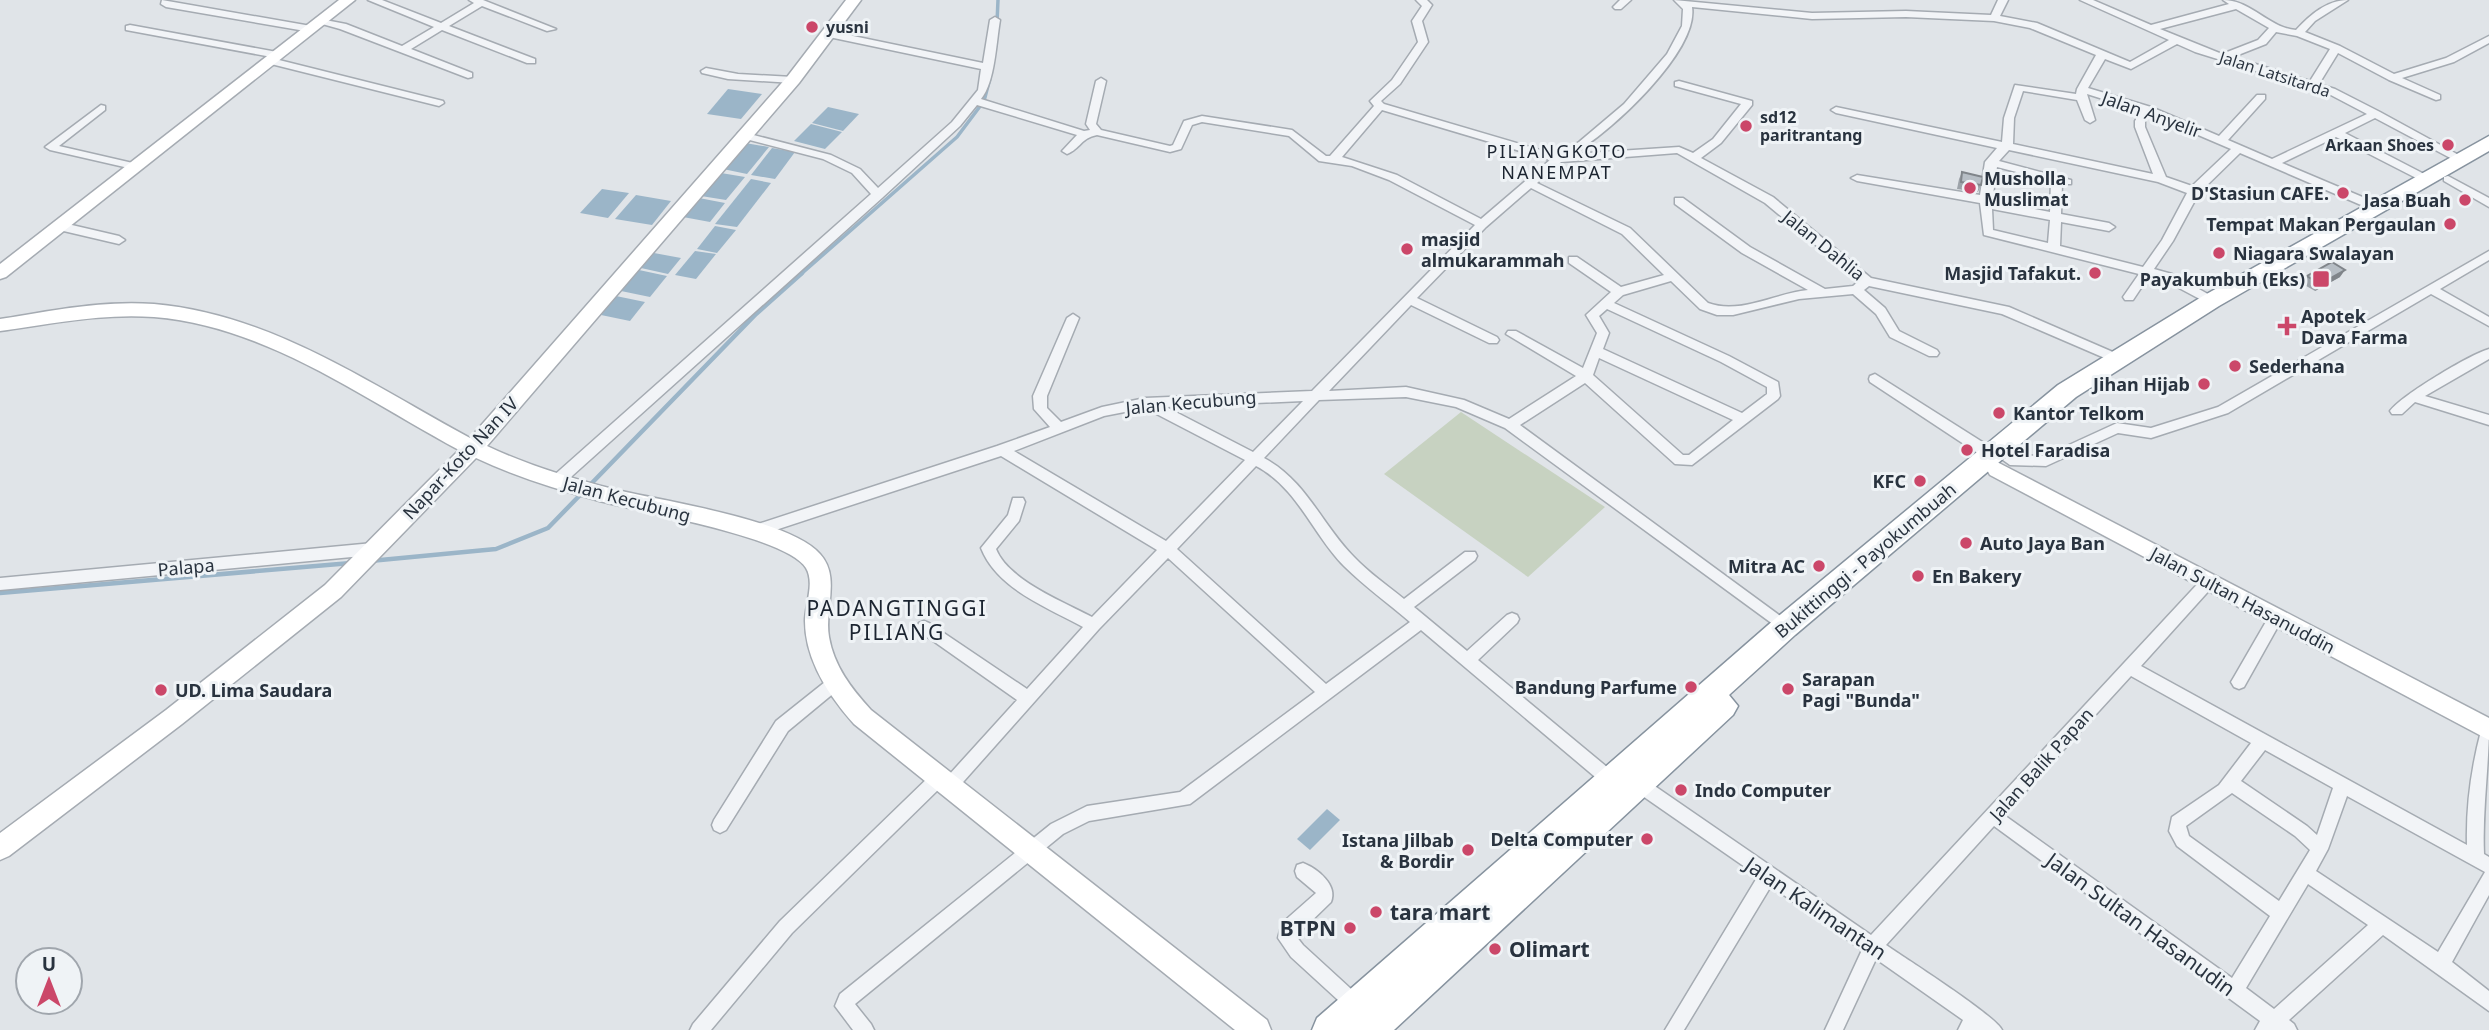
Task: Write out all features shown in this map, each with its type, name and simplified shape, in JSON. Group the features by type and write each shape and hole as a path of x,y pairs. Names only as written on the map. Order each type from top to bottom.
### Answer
{"highway":[{"name":"Bukittinggi - Payokumbuah","path":"1369,1030 1721,695 1785,627 2080,399 2489,142"},
{"name":"Bukittinggi - Payokumbuah","path":"2444,172 2489,156"},
{"name":"Bukittinggi - Payokumbuah","path":"1721,695 1999,461 2067,391 2211,301 2364,219"},
{"name":"Bukittinggi - Payokumbuah","path":"1329,1030 1627,784"}],"street":[{"path":"167,0 166,4 197,9 315,25 342,26 468,75"},
{"path":"197,9 210,0"},
{"path":"0,273 132,166 348,0"},
{"path":"373,0 531,61"},
{"name":"Napar-Koto Nan IV","path":"0,848 185,709 333,591 473,448 742,135 793,80 854,0"},
{"path":"1421,0 1427,5 1417,21 1423,42 1396,82 1375,101 1380,106 1558,159"},
{"path":"1669,0 1812,16 1906,14 1994,18 2038,27 2133,66 2175,41"},
{"path":"1994,18 2003,0"},
{"name":"Jalan Latsitarda","path":"2085,0 2175,41 2314,84 2376,114 2444,172"},
{"path":"2299,33 2312,19 2343,0"},
{"path":"402,50 477,2 551,29"},
{"path":"699,1030 786,927 945,781 1321,393 1360,347 1482,224 1558,159 1607,125 1657,73 1687,26 1689,12 1682,2"},
{"path":"2149,30 2231,3 2275,27 2299,33 2336,48 2436,97"},
{"path":"574,487 878,195 981,102 995,20"},
{"path":"2224,57 2262,42 2275,27"},
{"path":"130,28 274,58 439,103"},
{"path":"829,34 987,67"},
{"path":"2393,78 2450,60 2489,39"},
{"path":"2314,84 2336,48"},
{"path":"2090,120 2082,93 2101,55"},
{"path":"706,71 732,79 766,76 793,80"},
{"path":"1097,132 1091,124 1101,81"},
{"path":"1679,84 1748,103 1717,141 1695,157"},
{"name":"Jalan Anyelir","path":"2007,146 2009,118 2020,87 2082,93 2147,108 2274,162 2364,219"},
{"path":"2221,141 2261,97"},
{"path":"981,102 1084,134 1097,132 1170,149 1177,147 1188,123 1202,119 1287,131 1297,135 1323,159 1363,164 1398,179 1482,224"},
{"path":"1337,159 1380,106"},
{"path":"102,107 50,147 132,166"},
{"path":"2147,108 2140,127 2161,179"},
{"path":"1836,110 2161,179 2194,191"},
{"path":"2274,162 2376,114"},
{"path":"2337,133 2444,172 2489,203"},
{"path":"1068,151 1084,134"},
{"path":"742,135 827,157 856,171 878,195"},
{"path":"2007,146 1999,150 1991,162 1986,202 1987,229 1992,235 2168,277 2211,301"},
{"path":"2129,297 2167,241 2194,191 2239,148"},
{"name":"Jalan Dahlia","path":"1558,159 1679,150 1791,216 1867,281 2005,310 2118,359"},
{"path":"1991,162 2062,181 2055,217 2054,250"},
{"path":"1857,178 2109,228"},
{"path":"1529,183 1626,231 1704,306 1717,311 1732,311 1821,292 1856,290 1867,281"},
{"path":"1679,201 1746,250 1821,292"},
{"path":"59,226 119,240"},
{"path":"1875,379 1999,461 2046,461 2117,428 2151,433 2223,410 2489,255"},
{"path":"1573,260 1619,292"},
{"path":"1510,425 1586,376 1603,333 1592,315 1619,292 1673,276"},
{"path":"2431,289 2489,323"},
{"path":"1856,290 1881,311 1894,334 1933,353"},
{"path":"1408,299 1493,340"},
{"path":"1512,334 1586,376 1680,460 1692,460 1773,396 1773,385 1725,359 1606,304"},
{"name":"Jalan Kecubung","path":"0,325 118,310 172,312 205,318 265,335 299,351 473,448 574,487 754,531 1002,450 1102,412 1146,402 1321,393 1422,394 1459,403 1510,425 1785,627"},
{"path":"1059,428 1041,409 1040,396 1073,318"},
{"path":"1595,351 1744,420"},
{"path":"2397,411 2413,397 2489,353"},
{"path":"2413,397 2489,420"},
{"name":"Jalan Kalimantan","path":"1146,402 1270,467 1298,493 1348,561 1627,784 1873,946 1971,1023 1993,1030"},
{"path":"1002,450 1169,550 1326,693"},
{"name":"Jalan Sultan Hasanuddin","path":"1999,461 2208,582 2489,731"},
{"path":"1018,502 1014,517 988,548 989,555 1015,581 1094,625"},
{"path":"754,531 803,552 820,568 822,582 816,623 835,683 848,704 873,727 1032,849 1257,1030"},
{"name":"Palapa","path":"0,584 366,556"},
{"path":"1404,607 1470,556"},
{"name":"Jalan Balik Papan","path":"1834,1030 1873,946 2208,582"},
{"path":"2239,682 2276,617"},
{"path":"1469,659 1513,619"},
{"path":"864,1030 844,1006 846,1000 1057,829 1087,814 1184,799 1422,621"},
{"path":"924,626 1027,698"},
{"path":"2129,667 2483,863"},
{"path":"720,825 782,726 835,683"},
{"path":"2483,863 2473,812 2475,785 2489,731"},
{"path":"2263,740 2225,790 2178,822 2177,831 2183,841 2282,914"},
{"path":"2231,783 2301,831 2320,849"},
{"path":"2234,991 2307,874 2320,849 2342,786"},
{"name":"Jalan Sultan Hasanudin","path":"1994,817 2234,991 2275,1027"},
{"path":"1303,871 1325,890 1325,896 1288,929 1287,938 1297,951 1356,1005"},
{"path":"2307,874 2383,923 2489,1002"},
{"path":"1674,1030 1768,875"},
{"path":"2441,964 2489,879"},
{"path":"2275,1027 2383,923"}],"green space":[{"path":"1461,412 1605,507 1528,577 1384,474"}],"water":[{"path":"728,89 762,94 741,119 707,114"},
{"path":"828,107 859,114 843,131 812,123"},
{"path":"811,124 842,132 825,149 794,141"},
{"path":"745,143 769,147 747,174 723,169"},
{"path":"772,148 795,152 775,179 751,175"},
{"path":"721,173 745,177 726,200 701,196"},
{"path":"751,179 771,183 737,227 715,224"},
{"path":"602,189 629,193 608,218 580,213"},
{"path":"636,195 671,201 652,225 615,219"},
{"path":"699,198 725,203 710,222 683,217"},
{"path":"715,226 736,230 717,253 697,249"},
{"path":"695,251 716,254 696,279 675,275"},
{"path":"654,253 681,258 668,274 641,268"},
{"path":"639,270 667,276 650,297 621,291"},
{"path":"616,296 645,302 630,321 601,315"},
{"path":"1327,809 1340,820 1310,850 1297,839"}],"building":[{"path":"1962,172 1983,177 1981,185 1961,182"},
{"path":"2332,262 2345,270 2320,284 2307,276"}],"waterway":[{"path":"996,46 998,0"},
{"path":"800,275 957,137 984,101 990,78"},
{"path":"589,486 756,314 802,273"},
{"path":"370,561 496,549 548,528 583,492"},
{"path":"0,593 351,563"}],"place":[{"name":"yusni","path":"812,27"},
{"name":"sd12 paritrantang","path":"1746,126"},
{"name":"Arkaan Shoes","path":"2448,145"},
{"name":"Musholla Muslimat","path":"1970,188"},
{"name":"D'Stasiun CAFE.","path":"2343,193"},
{"name":"Jasa Buah","path":"2465,200"},
{"name":"Tempat Makan Pergaulan","path":"2450,224"},
{"name":"masjid almukarammah","path":"1407,249"},
{"name":"Niagara Swalayan","path":"2219,253"},
{"name":"Masjid Tafakut.","path":"2095,273"},
{"name":"Payakumbuh (Eks)","path":"2321,279"},
{"name":"Apotek Dava Farma","path":"2287,326"},
{"name":"Sederhana","path":"2235,366"},
{"name":"Jihan Hijab","path":"2204,384"},
{"name":"Kantor Telkom","path":"1999,413"},
{"name":"Hotel Faradisa","path":"1967,450"},
{"name":"KFC","path":"1920,481"},
{"name":"Auto Jaya Ban","path":"1966,543"},
{"name":"Mitra AC","path":"1819,566"},
{"name":"En Bakery","path":"1918,576"},
{"name":"Bandung Parfume","path":"1691,687"},
{"name":"Sarapan Pagi \"Bunda\"","path":"1788,689"},
{"name":"UD. Lima Saudara","path":"161,690"},
{"name":"Indo Computer","path":"1681,790"},
{"name":"Delta Computer","path":"1647,839"},
{"name":"Istana Jilbab & Bordir","path":"1468,850"},
{"name":"tara mart","path":"1376,912"},
{"name":"BTPN","path":"1350,928"},
{"name":"Olimart","path":"1495,949"}],"district":[{"name":"PILIANGKOTO NANEMPAT","path":"1557,161"},
{"name":"PADANGTINGGI PILIANG","path":"897,620"}]}
